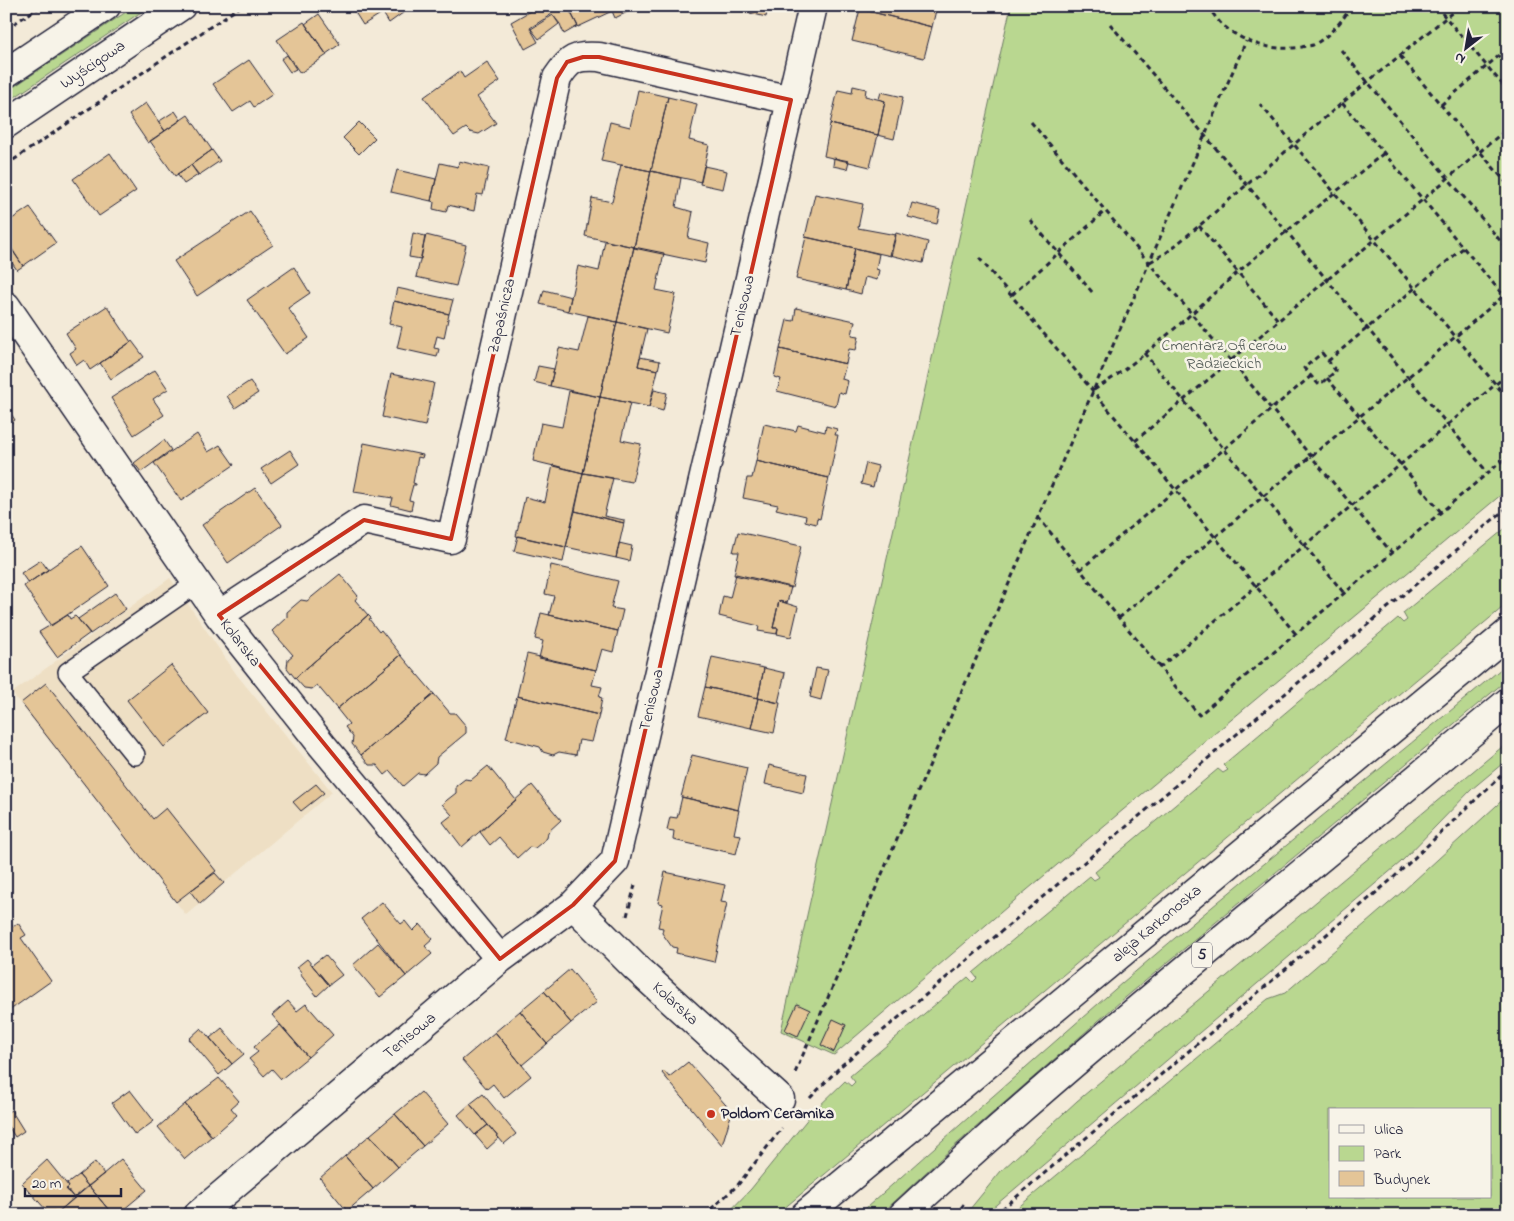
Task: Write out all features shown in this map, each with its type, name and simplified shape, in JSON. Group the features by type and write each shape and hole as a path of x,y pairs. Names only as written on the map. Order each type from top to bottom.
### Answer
{"street":[{"path":"6,72 106,6"},
{"name":"Wyścigowa","path":"6,124 180,6"},
{"name":"Tenisowa","path":"198,1215 500,960 573,905 615,861 813,6"},
{"name":"Zapaśnicza","path":"219,615 364,520 451,539 557,78 567,62 583,56 599,57 791,100"},
{"name":"Kolarska","path":"6,306 219,615 328,753 500,960"},
{"name":"aleja Karkonoska","path":"805,1215 1508,633"},
{"name":"5","path":"903,1215 970,1153 1152,996 1508,702"},
{"name":"Kolarska","path":"573,905 636,968 780,1099"}],"lane":[{"path":"135,755 68,672 197,583"}],"path":[{"path":"6,29 41,6"},
{"path":"6,164 241,6"},
{"path":"1207,6 1223,26 1246,41 1266,47 1292,48 1313,45 1329,33 1347,14 1351,6"},
{"path":"1436,6 1508,91"},
{"path":"1149,263 1166,254 1200,226 1294,144 1460,6"},
{"path":"1110,24 1368,328 1488,473"},
{"path":"808,1047 1246,41"},
{"path":"1440,105 1508,48"},
{"path":"1341,50 1508,250"},
{"path":"1400,56 1508,185"},
{"path":"1260,104 1508,399"},
{"path":"1342,104 1508,301"},
{"path":"1031,122 1392,553"},
{"path":"1135,441 1508,128"},
{"path":"1093,391 1113,379 1238,272 1384,153"},
{"path":"1012,295 1105,211"},
{"path":"1030,220 1093,293"},
{"path":"1200,226 1278,320"},
{"path":"1328,361 1463,248"},
{"path":"979,258 1175,488 1295,633"},
{"path":"1119,618 1508,292"},
{"path":"1144,353 1344,593"},
{"path":"1322,353 1336,371 1319,385 1311,376 1304,368 1322,353"},
{"path":"1159,668 1255,585 1508,374"},
{"path":"1080,570 1175,488 1311,376"},
{"path":"1327,378 1441,512"},
{"path":"1038,517 1199,715 1508,456"},
{"path":"808,1100 842,1065 1508,507"},
{"path":"995,1215 1391,880 1508,768"},
{"path":"704,1215 737,1186 784,1126"},
{"path":"1507,1215 1508,1211"}],"highlighted area":[{"path":"583,57 599,57 791,100 615,861 573,905 500,959 219,615 364,520 451,539 557,78 567,62"}],"shaded area":[{"path":"170,578 237,675 332,792 186,915 12,693"}],"green space":[{"path":"135,6 150,6 6,103 6,92"},
{"name":"Cmentarz Oficerów Radzieckich","path":"1011,6 1508,6 1508,489 1021,895 834,1055 781,1031"},
{"path":"1508,526 1508,603 776,1215 726,1215 751,1189 814,1111 845,1081 851,1086 855,1082 850,1076 968,977 973,982 977,978 973,973 1090,876 1094,880 1099,877 1095,872 1218,769 1223,773 1228,770 1223,765 1398,618 1403,623 1407,620 1403,613"},
{"path":"1508,663 1508,679 1120,1002 950,1150 880,1215 858,1215 1170,942"},
{"path":"1508,742 1508,759 1472,789 1401,862 984,1215 965,1215 1001,1171 1077,1101"},
{"path":"1508,795 1508,1190 1502,1215 1009,1215 1268,999 1285,993 1402,892"}],"building":[{"path":"351,6 383,6 379,9 382,13 363,25"},
{"path":"383,6 404,6 407,10 389,23 380,8"},
{"path":"539,6 567,6 578,26 564,34 560,24 552,14 530,28 538,42 525,49 511,22"},
{"path":"568,6 640,6 615,18 612,11 578,27"},
{"path":"721,6 768,6 766,17"},
{"path":"860,6 937,6 932,27 860,9"},
{"path":"860,9 932,27 924,58 852,41"},
{"path":"319,14 340,44 326,54 305,24"},
{"path":"553,15 559,24 539,39 531,29"},
{"path":"304,22 327,55 300,73 277,40"},
{"path":"287,55 296,69 290,72 281,59"},
{"path":"249,60 273,94 254,107 250,101 233,112 213,84"},
{"path":"487,62 500,81 477,97 496,123 479,134 470,132 466,128 454,136 424,97 460,71 464,78"},
{"path":"853,86 866,89 865,96 885,101 878,135 830,124 838,90 852,93"},
{"path":"638,90 668,97 651,171 601,161 610,122 630,127"},
{"path":"881,92 903,97 894,139 878,135 885,101 879,99"},
{"path":"668,97 697,104 689,140 709,145 701,182 651,171"},
{"path":"146,103 165,131 148,143 129,115"},
{"path":"175,111 181,120 165,131 158,122"},
{"path":"188,115 212,150 175,176 150,141"},
{"path":"359,122 375,138 359,154 343,138"},
{"path":"830,124 878,135 870,167 824,156"},
{"path":"212,150 220,161 199,175 191,165"},
{"path":"110,153 136,191 99,216 73,179"},
{"path":"834,158 849,161 847,169 833,166"},
{"path":"459,161 489,168 483,195 477,194 474,211 448,205 446,212 433,209 434,202 431,201 440,163 458,167"},
{"path":"191,165 198,175 184,184 177,174"},
{"path":"621,165 651,171 634,247 585,236 592,198 612,202"},
{"path":"704,166 727,171 723,189 700,184"},
{"path":"397,170 436,179 431,201 391,192"},
{"path":"651,171 681,178 676,207 693,212 688,238 709,243 705,263 634,248"},
{"path":"815,194 863,204 858,228 896,235 891,256 805,237"},
{"path":"912,203 940,210 937,224 908,217"},
{"path":"30,207 56,243 23,266 6,241 6,223"},
{"path":"250,211 273,245 197,296 174,261"},
{"path":"413,233 425,236 421,259 409,257"},
{"path":"896,233 928,242 923,263 890,255"},
{"path":"426,235 466,245 456,286 416,277"},
{"path":"806,237 855,248 846,290 796,279"},
{"path":"605,241 634,247 617,322 568,311 578,266 599,271"},
{"path":"10,246 23,266 17,270 6,254 6,249"},
{"path":"634,247 664,253 656,290 676,294 667,333 617,322"},
{"path":"855,248 879,254 876,269 879,270 877,280 865,277 861,294 846,290"},
{"path":"294,267 310,293 288,308 309,338 285,354 247,300"},
{"path":"397,288 453,300 449,314 394,301"},
{"path":"544,290 571,297 568,311 540,304"},
{"path":"394,301 449,314 444,338 437,336 434,348 439,349 437,357 397,348 402,327 389,324"},
{"path":"107,306 131,342 90,370 84,360 77,365 70,353 76,349 66,333"},
{"path":"796,308 855,321 852,335 859,336 856,350 849,349 846,364 780,349 787,320 794,321"},
{"path":"588,316 617,322 600,397 550,386 559,348 579,352"},
{"path":"617,322 647,329 638,366 658,370 649,407 600,397"},
{"path":"132,341 144,357 111,379 100,363"},
{"path":"780,349 846,364 842,379 848,381 845,394 839,392 836,406 777,391 781,379 774,377"},
{"path":"640,357 660,361 658,370 638,366"},
{"path":"538,366 554,369 550,386 534,382"},
{"path":"155,370 168,389 153,399 164,415 134,435 111,398"},
{"path":"391,374 434,383 425,426 382,417"},
{"path":"250,381 258,393 235,408 227,396"},
{"path":"654,390 667,393 663,411 649,407"},
{"path":"569,391 600,397 583,473 533,461 541,423 562,427"},
{"path":"600,397 630,403 621,440 641,444 632,482 583,473"},
{"path":"6,406 15,420 6,426"},
{"path":"764,424 796,431 798,425 825,432 826,426 837,429 835,435 838,435 829,478 756,461"},
{"path":"197,434 208,452 220,445 234,465 181,501 154,463"},
{"path":"164,440 171,450 141,472 134,463"},
{"path":"364,443 423,455 422,458 418,457 413,483 416,485 413,485 409,500 413,501 411,510 391,505 393,498 354,492"},
{"path":"290,450 299,464 271,483 261,469"},
{"path":"756,461 829,478 820,519 817,518 816,524 805,521 806,516 776,509 778,505 743,498 747,478 752,478"},
{"path":"866,463 878,466 873,487 861,484"},
{"path":"553,465 583,473 566,547 516,536 525,497 545,502"},
{"path":"583,473 613,478 604,516 624,520 624,523 575,511"},
{"path":"255,488 282,525 228,563 202,525"},
{"path":"575,511 624,523 616,558 566,547"},
{"path":"738,532 801,546 792,588 734,575 739,552 733,552"},
{"path":"518,536 566,547 563,562 514,551"},
{"path":"619,543 632,546 629,561 616,558"},
{"path":"82,546 109,586 51,626 24,586"},
{"path":"41,560 48,570 28,583 21,573"},
{"path":"551,565 618,581 611,608 623,610 618,631 549,615 554,596 545,594"},
{"path":"340,574 358,596 355,600 368,615 295,678 287,668 288,659 293,655 272,631 287,617 287,612 301,600 307,601"},
{"path":"736,574 791,587 787,603 779,601 773,628 778,628 777,634 758,631 759,626 719,616 723,596 730,598"},
{"path":"115,593 126,609 90,634 78,619"},
{"path":"779,601 798,607 791,637 777,634 778,628 773,628"},
{"path":"541,613 618,631 613,652 602,649 596,670 539,658 543,641 535,639"},
{"path":"68,615 70,619 75,616 90,633 57,657 39,632"},
{"path":"368,615 379,632 381,630 401,655 337,709 317,685 312,689 304,688 295,678"},
{"path":"527,654 596,670 592,685 602,687 599,697 602,698 599,715 517,696"},
{"path":"401,655 434,694 361,755 352,744 353,737 345,727 349,724 337,709"},
{"path":"712,657 764,668 758,698 705,687"},
{"path":"171,665 208,713 164,747 127,700"},
{"path":"764,668 785,673 778,703 758,698"},
{"path":"816,668 828,670 821,700 810,697"},
{"path":"46,683 153,819 166,808 216,871 176,902 21,703"},
{"path":"705,687 758,698 751,728 698,716"},
{"path":"434,694 450,713 455,713 466,726 466,733 437,757 436,763 424,774 418,773 403,786 390,771 385,775 377,765 369,765 361,755"},
{"path":"517,696 599,715 592,742 579,740 576,755 559,752 553,755 543,752 540,747 506,738"},
{"path":"758,698 780,703 774,733 751,728"},
{"path":"692,755 747,768 738,810 681,797"},
{"path":"769,765 807,774 803,793 765,784"},
{"path":"488,766 516,800 462,847 443,822 452,815 442,804 456,793 456,786 465,779 471,780"},
{"path":"316,784 324,793 301,811 293,802"},
{"path":"532,785 561,820 548,832 547,838 535,848 529,847 517,858 499,837 490,845 480,832"},
{"path":"682,797 739,810 734,834 741,835 736,854 673,840 674,831 667,830 670,817 677,818"},
{"path":"665,872 725,885 721,902 727,903 714,962 676,953 677,948 672,947 662,933 663,928 658,927 663,904 658,903"},
{"path":"215,873 224,883 200,904 190,891"},
{"path":"382,902 401,924 405,921 413,931 420,924 433,939 425,946 432,954 406,976 361,919"},
{"path":"6,917 13,927 18,923 26,935 21,938 51,981 6,1013"},
{"path":"378,943 406,976 380,997 353,965"},
{"path":"325,955 342,975 329,985 312,965"},
{"path":"307,959 329,985 317,996 300,974 302,973 297,967"},
{"path":"570,969 597,1002 571,1023 544,991"},
{"path":"544,991 571,1023 547,1044 520,1011"},
{"path":"288,1001 297,1011 306,1004 333,1035 308,1057 272,1015"},
{"path":"797,1004 810,1010 798,1036 785,1030"},
{"path":"520,1011 547,1044 522,1065 495,1032"},
{"path":"833,1019 846,1025 834,1052 821,1045"},
{"path":"280,1025 308,1057 281,1079 272,1069 264,1076 249,1059 258,1052 254,1047"},
{"path":"201,1028 232,1064 219,1075 189,1039"},
{"path":"222,1028 244,1054 232,1064 210,1038"},
{"path":"495,1032 531,1076 504,1098 493,1084 487,1089 462,1060"},
{"path":"688,1062 732,1112 722,1145 662,1073 664,1071 669,1077"},
{"path":"219,1078 239,1101 231,1108 237,1115 212,1137 185,1104"},
{"path":"130,1090 154,1121 135,1135 112,1103"},
{"path":"421,1092 448,1124 423,1146 395,1114"},
{"path":"483,1094 516,1134 504,1144 470,1104"},
{"path":"185,1104 212,1136 185,1159 158,1127"},
{"path":"470,1104 488,1125 475,1135 458,1115"},
{"path":"11,1110 24,1131 15,1137 6,1123 6,1113"},
{"path":"395,1114 423,1146 398,1167 370,1135"},
{"path":"488,1125 499,1138 487,1149 475,1135"},
{"path":"370,1135 398,1167 373,1189 345,1156"},
{"path":"345,1156 373,1189 347,1211 320,1178"},
{"path":"121,1159 147,1190 117,1215 113,1215 89,1186"},
{"path":"47,1160 69,1187 67,1189 74,1198 57,1213 55,1211 47,1211 22,1183"},
{"path":"95,1162 104,1174 88,1186 79,1175"},
{"path":"79,1175 88,1186 74,1198 66,1189 69,1187 67,1184"},
{"path":"89,1186 113,1215 58,1215 57,1213"}],"place":[{"name":"Poldom Ceramika","path":"711,1114"}]}
